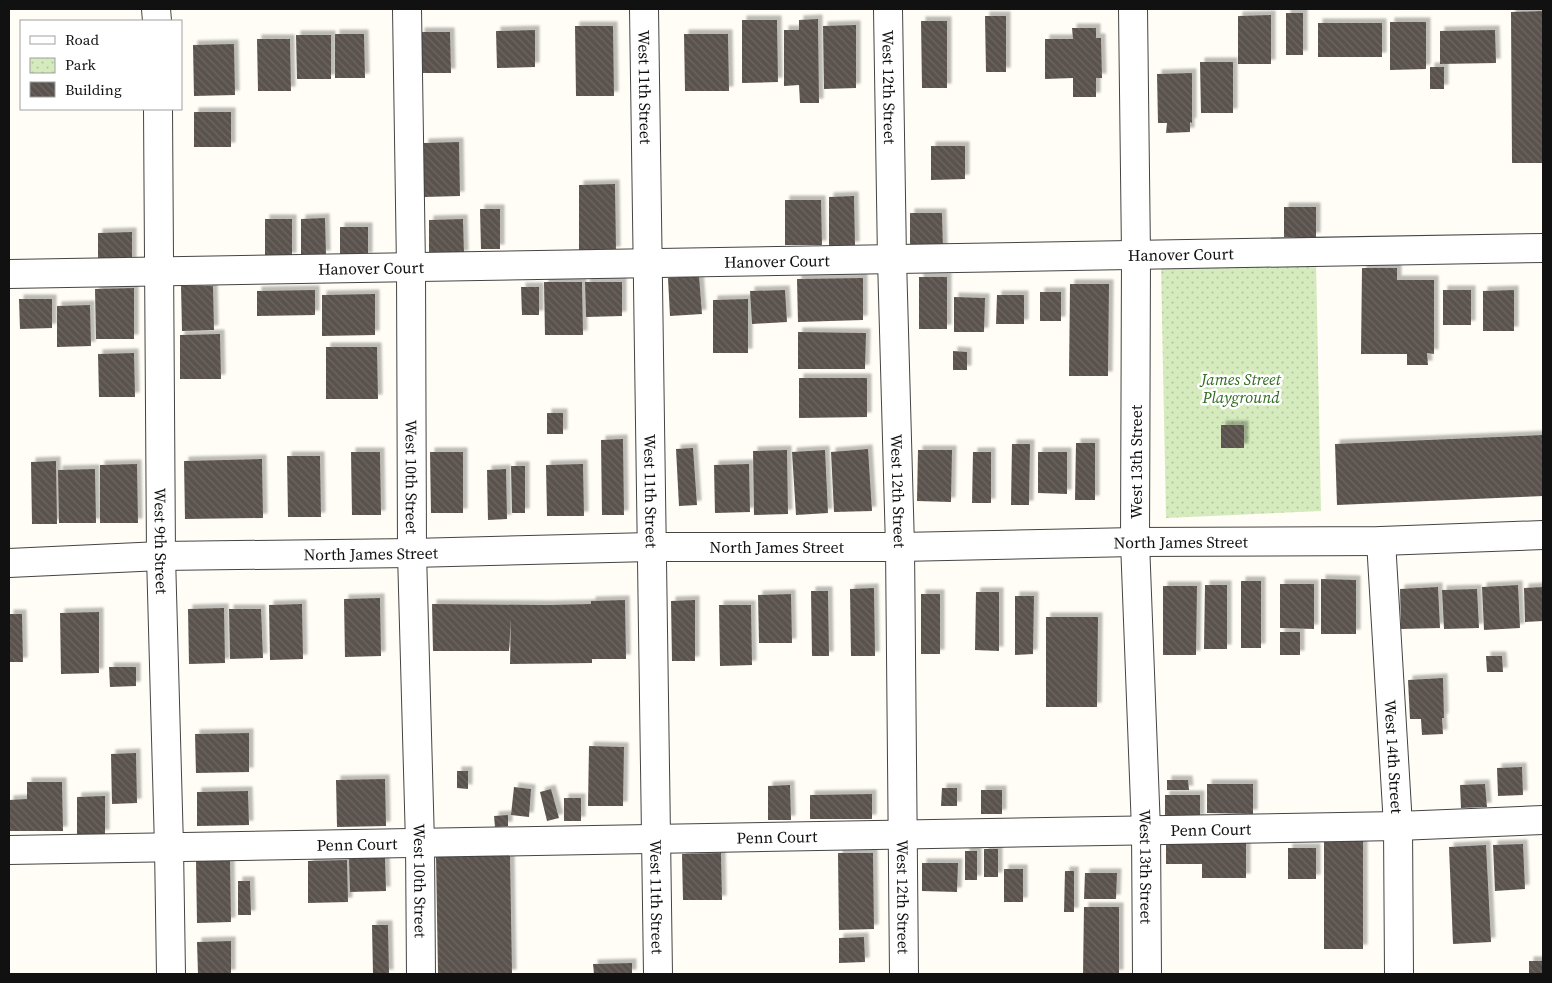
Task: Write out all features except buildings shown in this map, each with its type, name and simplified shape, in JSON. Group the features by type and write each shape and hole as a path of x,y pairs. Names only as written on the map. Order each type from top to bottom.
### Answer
{"street":[{"name":"West 10th Street","path":"407,9 411,268 412,553 420,843 421,974"},
{"name":"West 11th Street","path":"644,9 658,974"},
{"name":"West 12th Street","path":"888,9 892,259 900,547 901,835 904,974"},
{"name":"West 13th Street","path":"1133,9 1136,255 1135,542 1146,830 1147,974"},
{"name":"West 9th Street","path":"158,110 161,556 169,847 170,974"},
{"name":"Hanover Court","path":"9,274 1543,248"},
{"name":"North James Street","path":"9,563 161,556 412,553 651,547 900,547 1135,542 1381,541 1543,535"},
{"name":"West 14th Street","path":"1381,541 1398,826 1399,974"},
{"name":"Penn Court","path":"9,850 1398,826 1543,820"}],"green space":[{"name":"James Street Playground","path":"1316,263 1321,511 1166,518 1161,266"}]}
